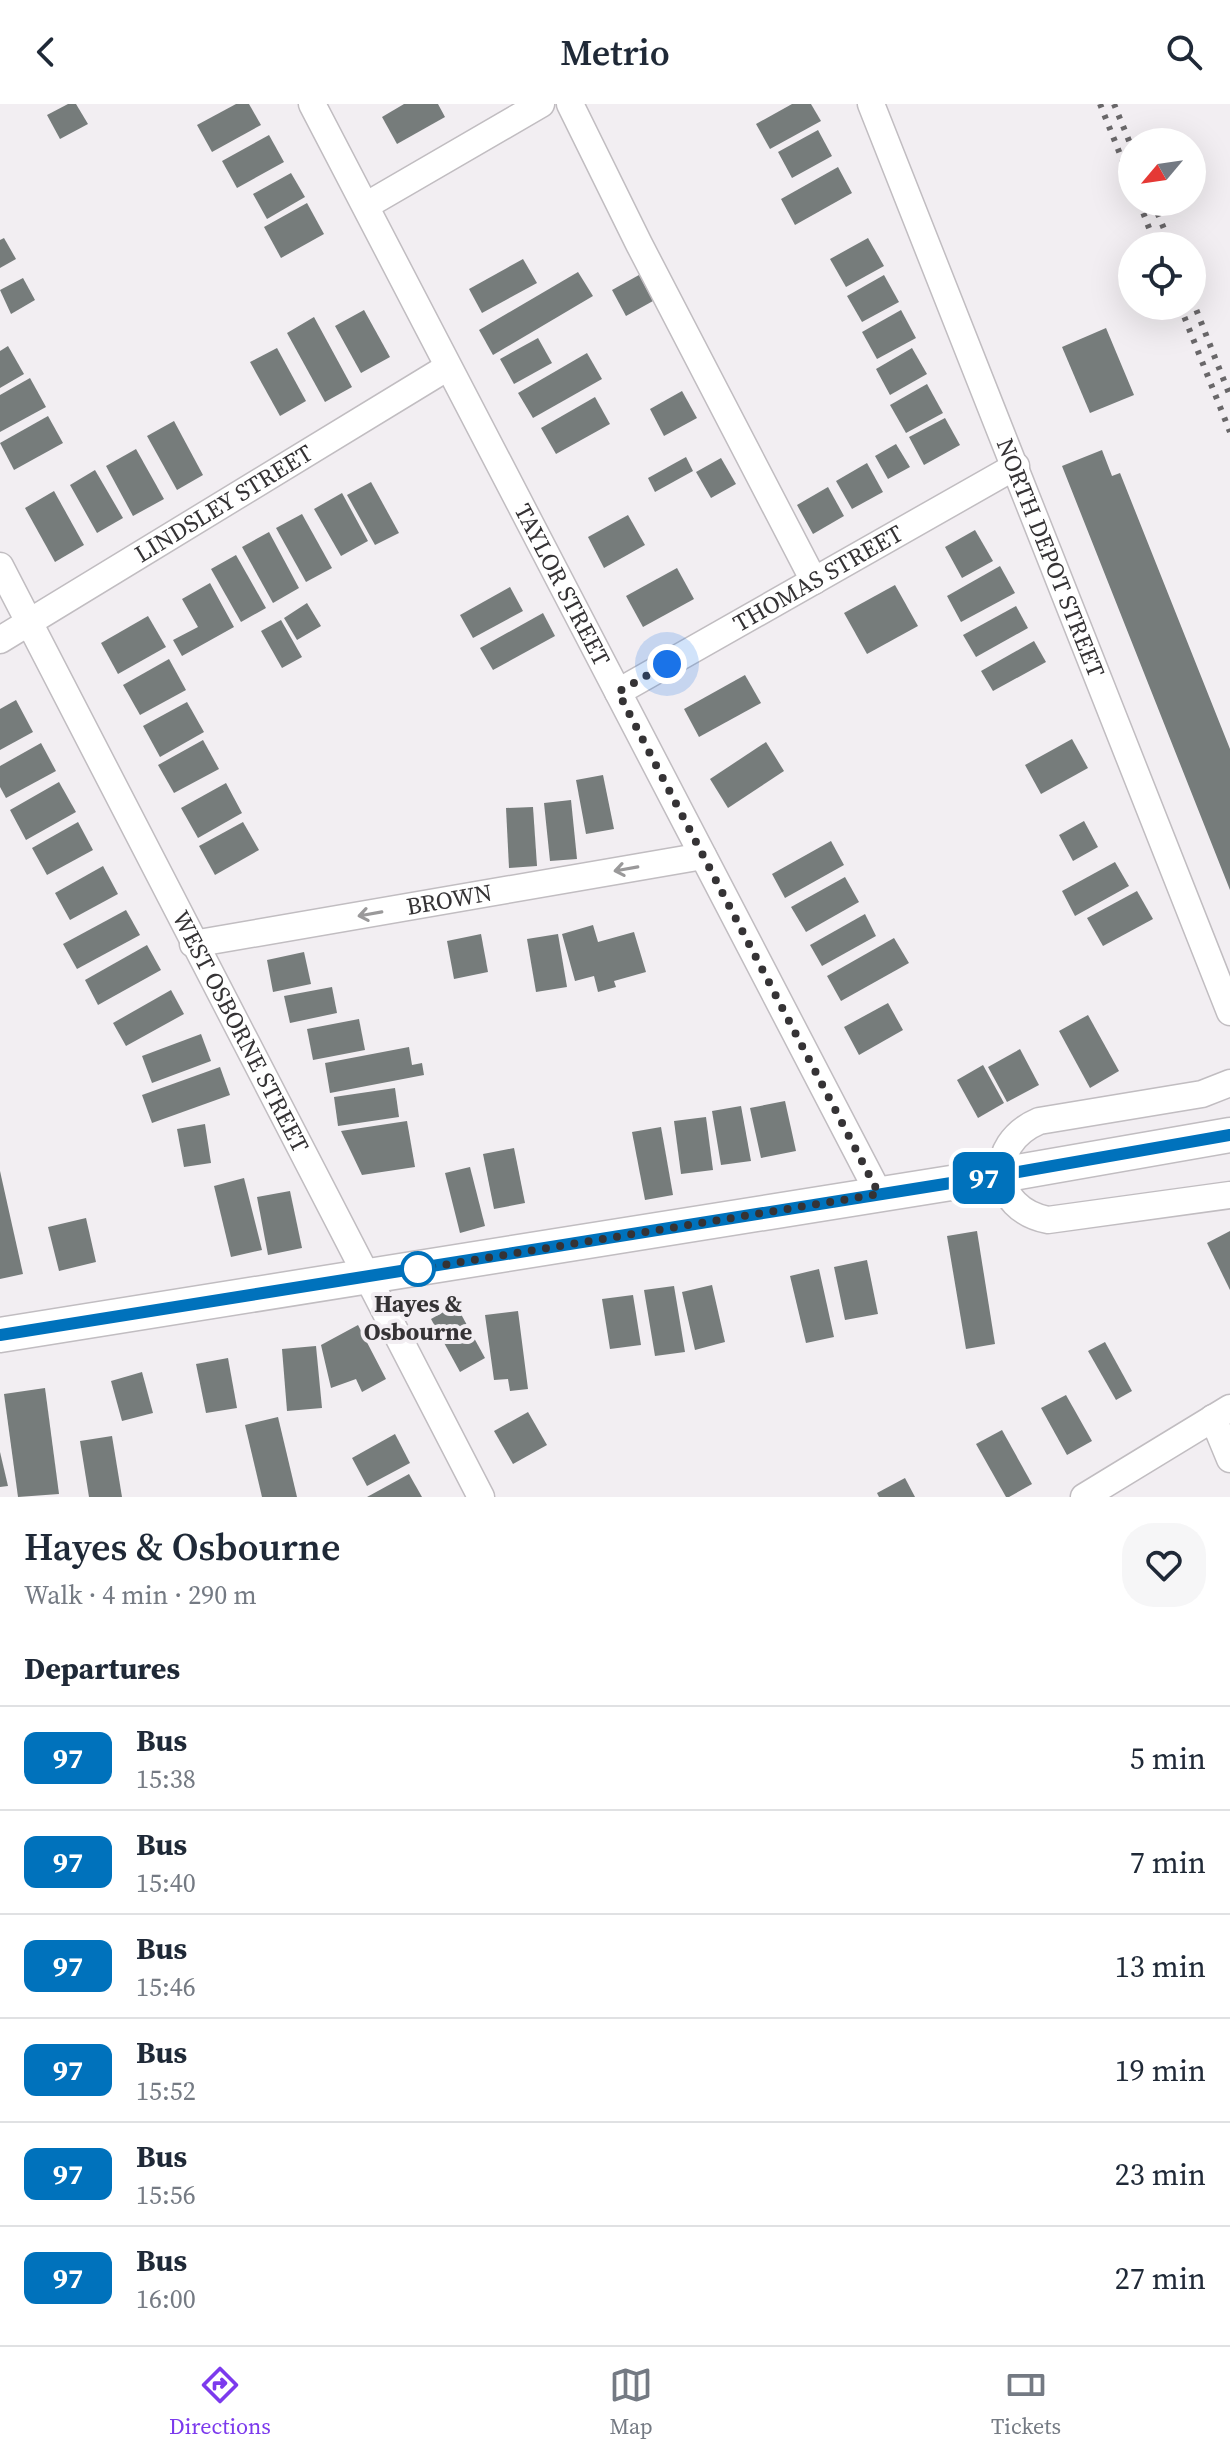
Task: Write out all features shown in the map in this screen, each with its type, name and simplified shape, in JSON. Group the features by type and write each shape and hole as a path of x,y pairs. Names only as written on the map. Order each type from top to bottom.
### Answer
{"main road":[{"path":"0,1335 1001,1175 1230,1135"}],"street":[{"name":"TAYLOR STREET","path":"312,104 879,1194"},
{"path":"367,205 541,104"},
{"path":"570,104 814,581"},
{"name":"NORTH DEPOT STREET","path":"871,104 1230,1012"},
{"name":"LINDSLEY STREET","path":"0,640 448,367"},
{"name":"THOMAS STREET","path":"618,692 1016,466"},
{"name":"WEST OSBORNE STREET","path":"0,566 481,1497"},
{"name":"BROWN","path":"193,944 703,856"},
{"path":"1230,1083 1202,1094 1039,1121 1023,1130 1008,1146 1001,1175 1017,1204 1031,1214 1048,1220 1230,1195"},
{"path":"1084,1497 1222,1413 1230,1459"}],"building":[{"path":"68,104 76,104 88,124 60,139 47,115"},
{"path":"236,104 249,104 261,125 212,152 197,125"},
{"path":"404,104 438,104 445,117 397,144 382,117"},
{"path":"792,104 811,104 821,121 770,149 756,124"},
{"path":"818,130 832,156 792,178 778,152"},
{"path":"269,135 284,162 237,188 222,161"},
{"path":"838,167 852,193 795,225 781,199"},
{"path":"291,173 305,197 267,219 253,194"},
{"path":"307,203 324,234 281,258 264,227"},
{"path":"4,238 16,259 0,268 0,240"},
{"path":"868,238 884,266 846,287 830,259"},
{"path":"523,259 537,283 482,313 469,289"},
{"path":"578,272 593,296 493,355 479,330"},
{"path":"639,275 653,301 626,316 612,290"},
{"path":"884,275 899,302 862,322 847,296"},
{"path":"23,278 35,300 11,314 0,290"},
{"path":"364,310 390,357 361,373 335,326"},
{"path":"901,310 916,338 877,359 862,332"},
{"path":"314,317 352,387 325,402 287,333"},
{"path":"1106,328 1134,395 1090,413 1062,347"},
{"path":"538,338 552,363 514,384 500,359"},
{"path":"8,346 24,374 0,388 0,351"},
{"path":"277,348 306,401 280,416 250,362"},
{"path":"912,348 927,374 890,395 876,369"},
{"path":"587,353 602,379 533,418 518,393"},
{"path":"30,378 46,407 0,432 0,395"},
{"path":"927,384 943,413 906,433 890,405"},
{"path":"682,391 697,418 664,436 650,409"},
{"path":"595,397 610,424 556,454 541,428"},
{"path":"48,416 63,443 14,470 0,443"},
{"path":"945,418 960,445 924,465 909,437"},
{"path":"174,421 203,475 177,490 147,436"},
{"path":"896,444 910,467 888,479 875,456"},
{"path":"136,449 164,499 133,516 106,466"},
{"path":"1102,450 1112,476 1120,473 1230,749 1230,890 1062,466"},
{"path":"686,457 693,471 655,492 648,478"},
{"path":"721,458 736,484 711,498 696,472"},
{"path":"867,463 883,492 852,509 836,481"},
{"path":"95,470 123,518 97,533 70,485"},
{"path":"371,482 399,533 375,545 347,495"},
{"path":"828,487 844,516 813,534 797,505"},
{"path":"54,491 84,545 55,562 25,508"},
{"path":"342,493 368,541 341,556 314,509"},
{"path":"302,514 332,568 306,582 276,528"},
{"path":"628,515 645,545 604,568 588,537"},
{"path":"975,530 993,561 962,578 945,547"},
{"path":"269,532 299,588 273,603 242,547"},
{"path":"236,555 266,608 241,622 211,569"},
{"path":"1000,566 1015,593 961,622 947,596"},
{"path":"677,568 694,599 643,627 626,596"},
{"path":"210,583 234,627 182,656 173,640 198,627 182,599"},
{"path":"895,585 918,626 867,654 844,613"},
{"path":"510,587 523,611 473,638 460,615"},
{"path":"307,603 321,626 297,640 284,618"},
{"path":"1016,606 1028,628 976,657 963,635"},
{"path":"543,613 555,636 493,670 480,648"},
{"path":"148,616 166,647 118,674 101,643"},
{"path":"281,620 302,657 282,668 261,631"},
{"path":"1034,641 1046,662 993,691 981,671"},
{"path":"169,659 186,690 140,715 123,685"},
{"path":"745,675 761,703 699,737 684,709"},
{"path":"16,700 33,732 0,750 0,709"},
{"path":"187,702 204,732 160,757 143,726"},
{"path":"1072,739 1088,768 1041,794 1025,765"},
{"path":"203,740 219,769 174,793 158,765"},
{"path":"766,742 784,771 728,808 710,779"},
{"path":"41,743 56,771 6,798 0,787 0,766"},
{"path":"603,775 614,829 586,834 576,780"},
{"path":"59,782 76,812 26,840 10,810"},
{"path":"226,783 242,813 198,838 181,808"},
{"path":"571,800 577,859 550,861 544,803"},
{"path":"533,807 537,866 509,868 506,808"},
{"path":"1084,821 1098,847 1073,861 1059,835"},
{"path":"78,822 93,850 47,875 32,848"},
{"path":"243,822 259,850 215,875 199,846"},
{"path":"831,841 844,865 785,898 772,874"},
{"path":"1115,862 1129,886 1075,916 1062,891"},
{"path":"103,866 118,894 70,920 55,893"},
{"path":"845,877 859,902 806,932 791,907"},
{"path":"1137,891 1153,919 1103,946 1087,918"},
{"path":"126,910 140,935 77,969 63,944"},
{"path":"865,914 876,936 822,966 810,945"},
{"path":"593,925 598,942 634,932 646,972 614,981 616,987 598,992 594,976 575,981 562,934"},
{"path":"481,934 488,972 454,979 447,941"},
{"path":"558,934 567,987 536,992 527,939"},
{"path":"894,938 909,963 841,1001 827,976"},
{"path":"147,945 161,970 98,1005 85,980"},
{"path":"304,952 311,984 273,992 267,960"},
{"path":"332,987 337,1013 290,1023 284,996"},
{"path":"171,990 184,1014 126,1046 113,1023"},
{"path":"888,1003 903,1030 859,1055 844,1027"},
{"path":"1088,1015 1119,1071 1090,1088 1059,1031"},
{"path":"359,1019 365,1050 313,1060 307,1029"},
{"path":"201,1034 211,1061 152,1083 142,1056"},
{"path":"409,1047 412,1065 422,1063 424,1075 330,1093 325,1063"},
{"path":"1020,1049 1039,1085 1007,1102 988,1067"},
{"path":"983,1065 1004,1103 978,1118 957,1080"},
{"path":"220,1067 230,1095 152,1123 142,1095"},
{"path":"395,1088 399,1117 338,1126 334,1097"},
{"path":"785,1101 796,1151 761,1158 750,1108"},
{"path":"741,1106 751,1161 721,1165 712,1111"},
{"path":"706,1117 713,1170 681,1174 674,1121"},
{"path":"407,1121 415,1167 362,1175 341,1131"},
{"path":"205,1124 211,1163 184,1167 177,1129"},
{"path":"661,1127 673,1195 645,1200 632,1132"},
{"path":"514,1148 525,1203 494,1209 483,1154"},
{"path":"470,1167 485,1226 460,1233 445,1173"},
{"path":"0,1171 23,1274 0,1279"},
{"path":"244,1178 262,1250 231,1257 214,1186"},
{"path":"290,1191 302,1248 268,1255 257,1197"},
{"path":"86,1218 96,1262 59,1271 48,1227"},
{"path":"977,1231 995,1344 966,1349 947,1236"},
{"path":"1230,1231 1230,1290 1207,1243"},
{"path":"867,1260 878,1314 845,1320 834,1267"},
{"path":"819,1269 834,1337 806,1343 790,1276"},
{"path":"712,1285 725,1342 695,1350 682,1292"},
{"path":"674,1286 685,1352 655,1356 644,1290"},
{"path":"633,1295 641,1345 610,1349 602,1299"},
{"path":"456,1305 485,1358 460,1372 431,1319"},
{"path":"518,1311 528,1389 510,1391 508,1379 494,1380 485,1315"},
{"path":"358,1325 386,1379 362,1392 356,1379 331,1388 321,1345"},
{"path":"1105,1342 1132,1391 1116,1400 1088,1351"},
{"path":"316,1346 322,1408 287,1411 282,1349"},
{"path":"228,1358 237,1408 206,1413 196,1364"},
{"path":"142,1372 153,1413 122,1421 111,1381"},
{"path":"45,1388 59,1494 18,1497 4,1394"},
{"path":"1066,1395 1092,1441 1067,1455 1041,1408"},
{"path":"528,1412 547,1445 513,1464 494,1431"},
{"path":"278,1417 297,1497 262,1497 245,1425"},
{"path":"1002,1430 1032,1484 1009,1497 1006,1497 976,1444"},
{"path":"395,1434 410,1463 367,1486 352,1458"},
{"path":"112,1436 122,1497 89,1497 80,1441"},
{"path":"0,1452 8,1486 0,1487"},
{"path":"409,1474 422,1497 367,1497"},
{"path":"905,1478 915,1497 879,1497 877,1493"}],"railway":[{"path":"1100,104 1118,149"},
{"path":"1114,104 1124,128"},
{"path":"1144,216 1151,232"},
{"path":"1159,216 1165,232"},
{"path":"1186,320 1230,432"},
{"path":"1200,320 1230,396"}],"bus line":[{"name":"97","path":"0,1335 1001,1175 1230,1135"}],"place":[{"name":"Hayes & Osbourne","path":"418,1269"}],"route":[{"path":"418,1269 879,1194 618,692 667,664"}]}
